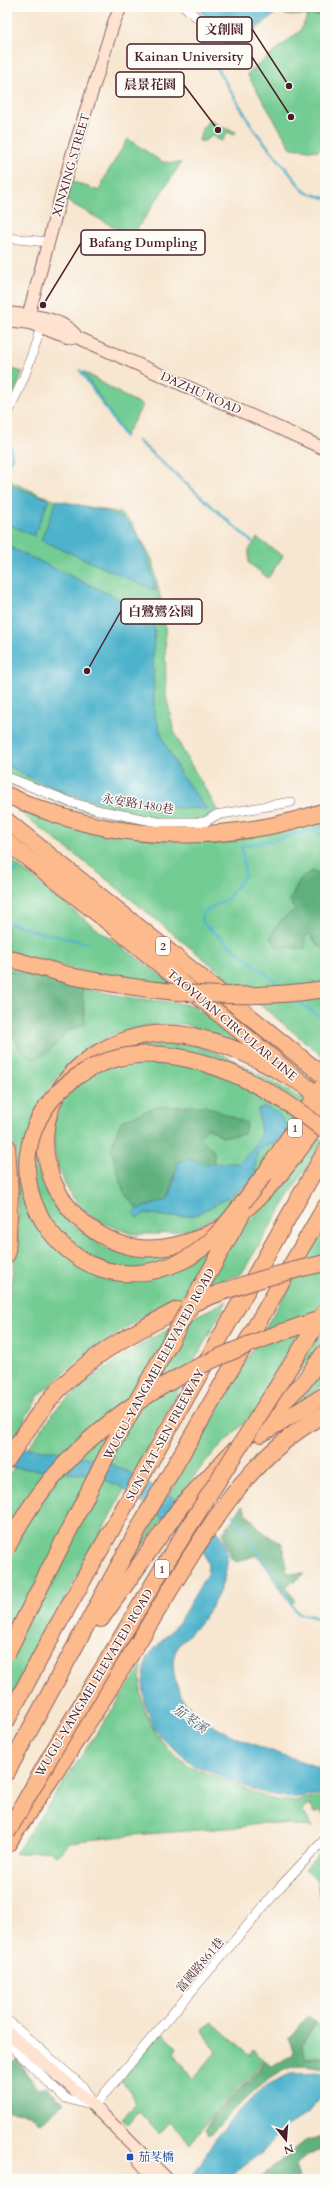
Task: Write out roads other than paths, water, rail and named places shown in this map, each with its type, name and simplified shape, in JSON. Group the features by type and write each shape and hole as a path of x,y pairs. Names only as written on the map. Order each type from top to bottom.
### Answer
{"highway":[{"path":"7,795 41,810 68,819 148,833 197,834 243,830 301,820 325,811"},
{"name":"TAOYUAN CIRCULAR LINE","path":"7,821 323,1077"},
{"name":"TAOYUAN CIRCULAR LINE","path":"7,842 122,933 308,1087"},
{"path":"7,958 75,977 126,987 219,995 272,994 325,989"},
{"path":"308,1087 222,1044 176,1034 156,1033 131,1037 109,1046 82,1062 68,1077 53,1100 47,1120 44,1141 47,1166 63,1201 80,1219 98,1233 122,1244 146,1248 172,1246 198,1239 228,1224 256,1200 276,1180 296,1156 325,1112"},
{"path":"265,1174 213,1238 200,1250 185,1259 160,1269 138,1273 120,1273 102,1268 72,1254 48,1229 36,1209 30,1191 29,1148 39,1119 51,1099 63,1086 96,1066 132,1056 157,1055 179,1058 200,1062 232,1073 285,1101 325,1131"},
{"name":"WUGU-YANGMEI ELEVATED ROAD","path":"7,1653 108,1454 265,1174 323,1077"},
{"name":"2","path":"308,1087 325,1102"},
{"path":"7,1146 10,1195 7,1254"},
{"name":"SUN YAT-SEN FREEWAY","path":"7,1720 125,1505 325,1152"},
{"name":"SUN YAT-SEN FREEWAY","path":"7,1772 145,1517 325,1207"},
{"path":"7,1460 47,1403 74,1375 106,1350 177,1310 239,1286 325,1263"},
{"name":"WUGU-YANGMEI ELEVATED ROAD","path":"7,1833 54,1750 162,1569 325,1311"},
{"path":"7,1548 17,1527 40,1492 88,1441 140,1401 175,1378 257,1341 325,1318"},
{"path":"7,1782 105,1612 181,1506 213,1470 302,1384 325,1352"},
{"path":"213,1470 247,1443 282,1420 325,1395"},
{"path":"7,1845 116,1680 209,1526 229,1497 249,1473 275,1448 307,1423 325,1414"}],"street":[{"name":"XINXING STREET","path":"33,322 48,242 79,133 114,22 121,7"},
{"path":"185,7 202,22"},
{"path":"7,238 48,242"},
{"name":"DAZHU ROAD","path":"7,313 33,322 71,328 72,338 325,449"},
{"path":"7,321 33,322 72,338"},
{"path":"7,416 24,377 33,322"},
{"name":"永安路1480巷","path":"7,777 89,807 158,822 205,822 216,815 292,802"},
{"name":"富國路861巷","path":"94,2106 281,1886 325,1839"},
{"path":"7,2020 83,2088 94,2106"},
{"path":"7,2033 94,2106 167,2179"},
{"path":"7,2033 81,2104 155,2179"},
{"path":"7,2042 65,2098 81,2104 94,2106"}],"water":[{"path":"198,7 283,7 230,51"},
{"path":"9,485 49,499 34,536 7,524 7,490"},
{"path":"57,500 114,514 127,522 140,540 152,572 156,591 41,540"},
{"path":"7,546 147,612 155,630 153,648 154,713 164,741 181,775 207,809 132,805 94,800 76,796 53,788 7,765"},
{"path":"266,1107 279,1114 287,1126 284,1137 257,1152 254,1179 224,1200 195,1215 171,1217 146,1213 137,1218 133,1214 138,1209 167,1200 171,1192 178,1162 190,1159 203,1164 239,1163 250,1152 261,1136 258,1109"},
{"name":"茄苳溪","path":"7,1446 60,1452 114,1465 177,1500 203,1519 220,1534 225,1544 227,1556 224,1580 208,1611 176,1651 173,1667 179,1692 185,1702 196,1714 211,1725 249,1743 325,1770 325,1794 288,1798 257,1791 194,1765 164,1740 154,1728 145,1704 143,1682 147,1657 179,1622 207,1574 208,1565 204,1553 191,1539 118,1485 90,1475 7,1467"},
{"path":"325,2073 325,2097 321,2096 306,2115 284,2127 263,2152 244,2165 229,2179 191,2179 214,2141 231,2120 263,2087 290,2074"}],"waterway":[{"path":"152,7 159,10"},
{"path":"198,37 255,131 305,192 325,198"},
{"path":"80,370 125,437"},
{"path":"7,422 12,458 7,466"},
{"path":"138,441 252,542"},
{"path":"316,829 325,825"},
{"path":"282,987 205,925 201,918 204,912 229,897 245,875 242,846 278,839 316,829 325,843"},
{"path":"7,877 17,869"},
{"path":"7,922 30,930 87,943"},
{"path":"294,999 325,1020"},
{"path":"233,1515 266,1562 294,1608 299,1614 314,1617 320,1620 325,1626"}],"place":[{"name":"文創園","path":"289,86"},
{"name":"Kainan University","path":"291,117"},
{"name":"晨景花園","path":"218,130"},
{"name":"Bafang Dumpling","path":"43,305"},
{"name":"白鷺鸞公園","path":"87,671"},
{"name":"茄苳橋","path":"130,2157"}]}
